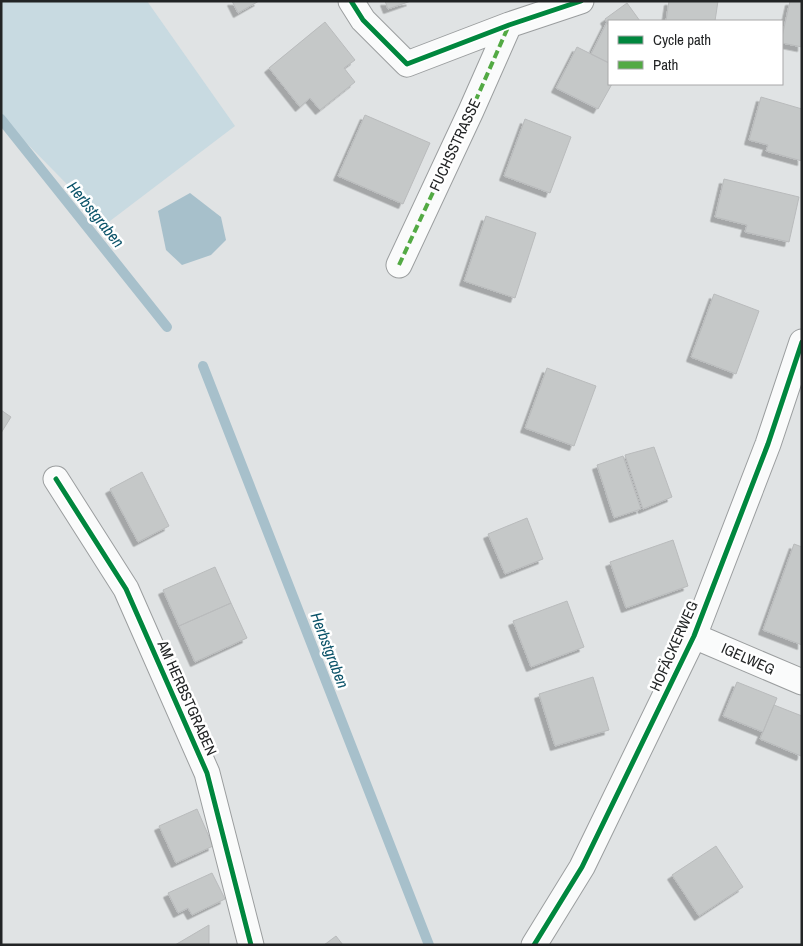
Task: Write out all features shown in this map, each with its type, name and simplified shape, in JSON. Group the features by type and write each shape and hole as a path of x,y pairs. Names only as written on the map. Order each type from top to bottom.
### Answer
{"street":[{"path":"351,1 363,20 407,64 509,25 580,1"},
{"name":"FUCHSSTRASSE","path":"398,265 509,25"},
{"name":"HOFÄCKERWEG","path":"534,945 582,867 694,636 768,444 802,342"},
{"name":"AM HERBSTGRABEN","path":"56,479 126,588 207,773 251,945"},
{"name":"IGELWEG","path":"694,636 802,682"}],"shaded area":[{"path":"1,1 147,1 235,126 106,224 1,117"}],"water":[{"path":"190,193 221,217 226,240 211,255 182,265 166,250 158,211"}],"building":[{"path":"232,1 259,1 238,13"},
{"path":"385,1 411,1 388,9"},
{"path":"669,1 718,1 715,20 666,20"},
{"path":"790,1 802,1 802,47 783,43 783,32"},
{"path":"627,3 639,20 608,20 608,24 605,19"},
{"path":"325,22 355,60 344,68 355,82 320,110 310,98 300,107 269,68"},
{"path":"607,22 608,62 591,54"},
{"path":"577,47 608,62 608,85 611,85 598,109 556,88"},
{"path":"761,97 802,109 802,161 766,151 768,145 749,140"},
{"path":"365,115 430,143 403,204 338,176"},
{"path":"525,119 571,137 550,193 504,176"},
{"path":"724,179 799,197 789,242 745,232 747,225 715,217"},
{"path":"486,216 536,233 515,298 464,281"},
{"path":"714,294 759,311 736,374 691,357"},
{"path":"547,368 596,386 574,446 525,428"},
{"path":"1,410 11,417 1,433"},
{"path":"654,447 672,497 643,509 625,455"},
{"path":"623,456 641,509 614,518 597,465"},
{"path":"142,472 169,526 138,542 110,489"},
{"path":"527,518 543,559 505,574 488,534"},
{"path":"673,540 688,586 626,608 610,562"},
{"path":"794,544 802,547 802,645 763,630"},
{"path":"215,567 231,603 179,626 163,590"},
{"path":"567,601 584,647 531,667 513,621"},
{"path":"231,603 247,638 195,662 179,626"},
{"path":"593,677 609,730 555,746 539,694"},
{"path":"737,682 777,698 763,732 723,716"},
{"path":"774,705 802,716 801,756 760,739"},
{"path":"197,809 213,846 176,863 159,826"},
{"path":"716,846 743,887 699,916 672,875"},
{"path":"212,873 225,899 192,915 188,908 178,913 168,893"},
{"path":"209,925 209,945 175,945"},
{"path":"336,936 343,945 324,945"}],"waterway":[{"name":"Herbstgraben","path":"1,119 167,327"},
{"name":"Herbstgraben","path":"203,366 429,945"}],"marked path":[{"path":"399,265 509,25"}],"cycle path":[{"path":"351,1 363,20 407,64 509,25 581,1"},
{"path":"534,945 582,867 694,636 768,444 802,342"},
{"path":"56,479 126,589 207,773 251,945"}]}
